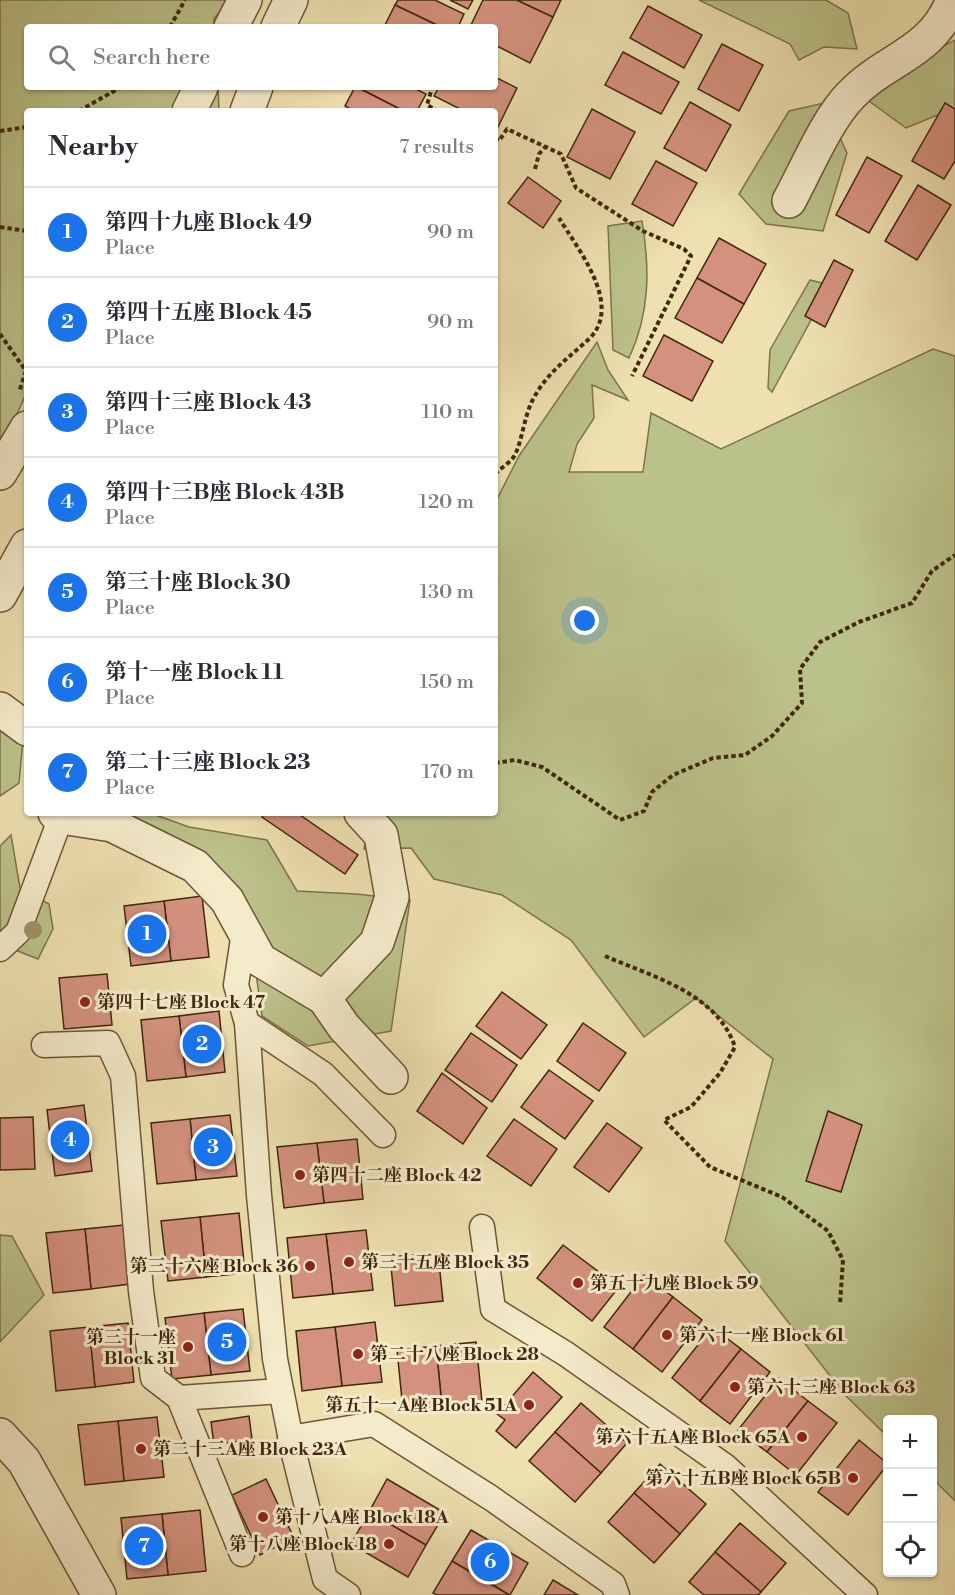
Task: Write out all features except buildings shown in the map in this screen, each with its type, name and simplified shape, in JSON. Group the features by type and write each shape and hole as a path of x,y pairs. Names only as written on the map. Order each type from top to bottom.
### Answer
{"street":[{"path":"233,24 245,0"},
{"path":"279,24 291,0"},
{"path":"789,201 841,105 875,75 927,41 953,0"},
{"path":"190,108 200,90"},
{"path":"247,108 255,90"},
{"path":"0,473 21,416"},
{"path":"0,595 24,551"},
{"path":"0,709 24,727"},
{"path":"63,816 112,825 195,866 227,900 260,960 324,998 344,1027 391,1077"},
{"path":"324,998 377,942 392,897 381,835 364,816"},
{"path":"0,1435 24,1461 99,1595"}],"lane":[{"path":"0,949 18,932 58,816"},
{"path":"244,932 236,985 247,1023 260,1207 275,1359 290,1438 325,1579 348,1595"},
{"path":"247,1023 323,1074 383,1136"},
{"path":"44,1045 108,1043 123,1076 141,1291 153,1378 179,1398 242,1554"},
{"path":"482,1227 493,1309 566,1354 725,1466 865,1595"},
{"path":"179,1398 281,1391"},
{"path":"290,1438 374,1424 491,1498 613,1584 617,1595"}],"path":[{"path":"172,24 185,0"},
{"path":"84,108 116,90"},
{"path":"431,90 427,105 432,108"},
{"path":"0,131 24,127"},
{"path":"498,140 507,129 561,154 576,188 643,231 684,249 691,256 632,376"},
{"path":"535,169 539,154 545,147"},
{"path":"498,471 514,456 528,409 537,391 561,362 592,336 600,320 601,299 592,269 559,218"},
{"path":"0,227 24,231"},
{"path":"0,334 24,367"},
{"path":"21,416 24,394"},
{"path":"498,763 514,760 542,767 620,820 644,811 652,792 674,775 713,758 745,755 772,736 802,703 800,669 820,642 860,622 912,603 932,571 955,555"},
{"path":"605,956 687,991 728,1028 735,1047 720,1073 691,1107 663,1119 710,1167 782,1197 828,1231 843,1260 840,1304"}],"green space":[{"path":"0,0 232,0 214,18 214,24 24,24 24,90 218,90 219,108 24,108 24,399 0,451"},
{"path":"699,0 826,0 848,13 857,49 824,47 799,60 790,44"},
{"path":"955,40 955,108 906,128 862,96 874,83"},
{"path":"824,103 847,153 823,231 766,224 739,194 789,111"},
{"path":"642,221 646,256 646,291 641,324 629,358 613,350 608,226"},
{"path":"810,280 830,285 772,392 768,388 770,350"},
{"path":"597,342 608,370 628,400 592,385 594,418 577,444 569,472 643,472 651,413 721,449 933,349 955,356 955,1501 937,1483 937,1415 883,1415 883,1432 845,1395 725,1241 773,1059 696,998 644,1037 571,940 502,895 434,879 411,848 364,849 370,816 498,816 498,497 519,456"},
{"path":"0,720 23,740 19,783 0,796"},
{"path":"74,816 158,816 189,827 267,840 297,891 410,900 391,1031 308,1046 262,1016 246,902 82,831"},
{"path":"11,835 20,888 49,904 53,929 38,959 0,944 0,846"},
{"path":"0,1235 12,1236 44,1295 0,1342"}],"place":[{"name":"第四十九座 Block 49","path":"147,934"},
{"name":"第四十七座 Block 47","path":"85,1002"},
{"name":"第四十五座 Block 45","path":"202,1044"},
{"name":"第四十三B座 Block 43B","path":"70,1140"},
{"name":"第四十三座 Block 43","path":"213,1147"},
{"name":"第四十二座 Block 42","path":"300,1175"},
{"name":"第三十五座 Block 35","path":"349,1262"},
{"name":"第三十六座 Block 36","path":"310,1266"},
{"name":"第五十九座 Block 59","path":"578,1283"},
{"name":"第六十一座 Block 61","path":"667,1335"},
{"name":"第三十座 Block 30","path":"227,1342"},
{"name":"第三十一座 Block 31","path":"188,1347"},
{"name":"第二十八座 Block 28","path":"358,1354"},
{"name":"第六十三座 Block 63","path":"735,1387"},
{"name":"第五十一A座 Block 51A","path":"529,1405"},
{"name":"第六十五A座 Block 65A","path":"802,1437"},
{"name":"第二十三A座 Block 23A","path":"141,1449"},
{"name":"第六十五B座 Block 65B","path":"853,1478"},
{"name":"第十八A座 Block 18A","path":"263,1517"},
{"name":"第十八座 Block 18","path":"389,1544"},
{"name":"第二十三座 Block 23","path":"144,1546"},
{"name":"第十一座 Block 11","path":"490,1562"}]}
